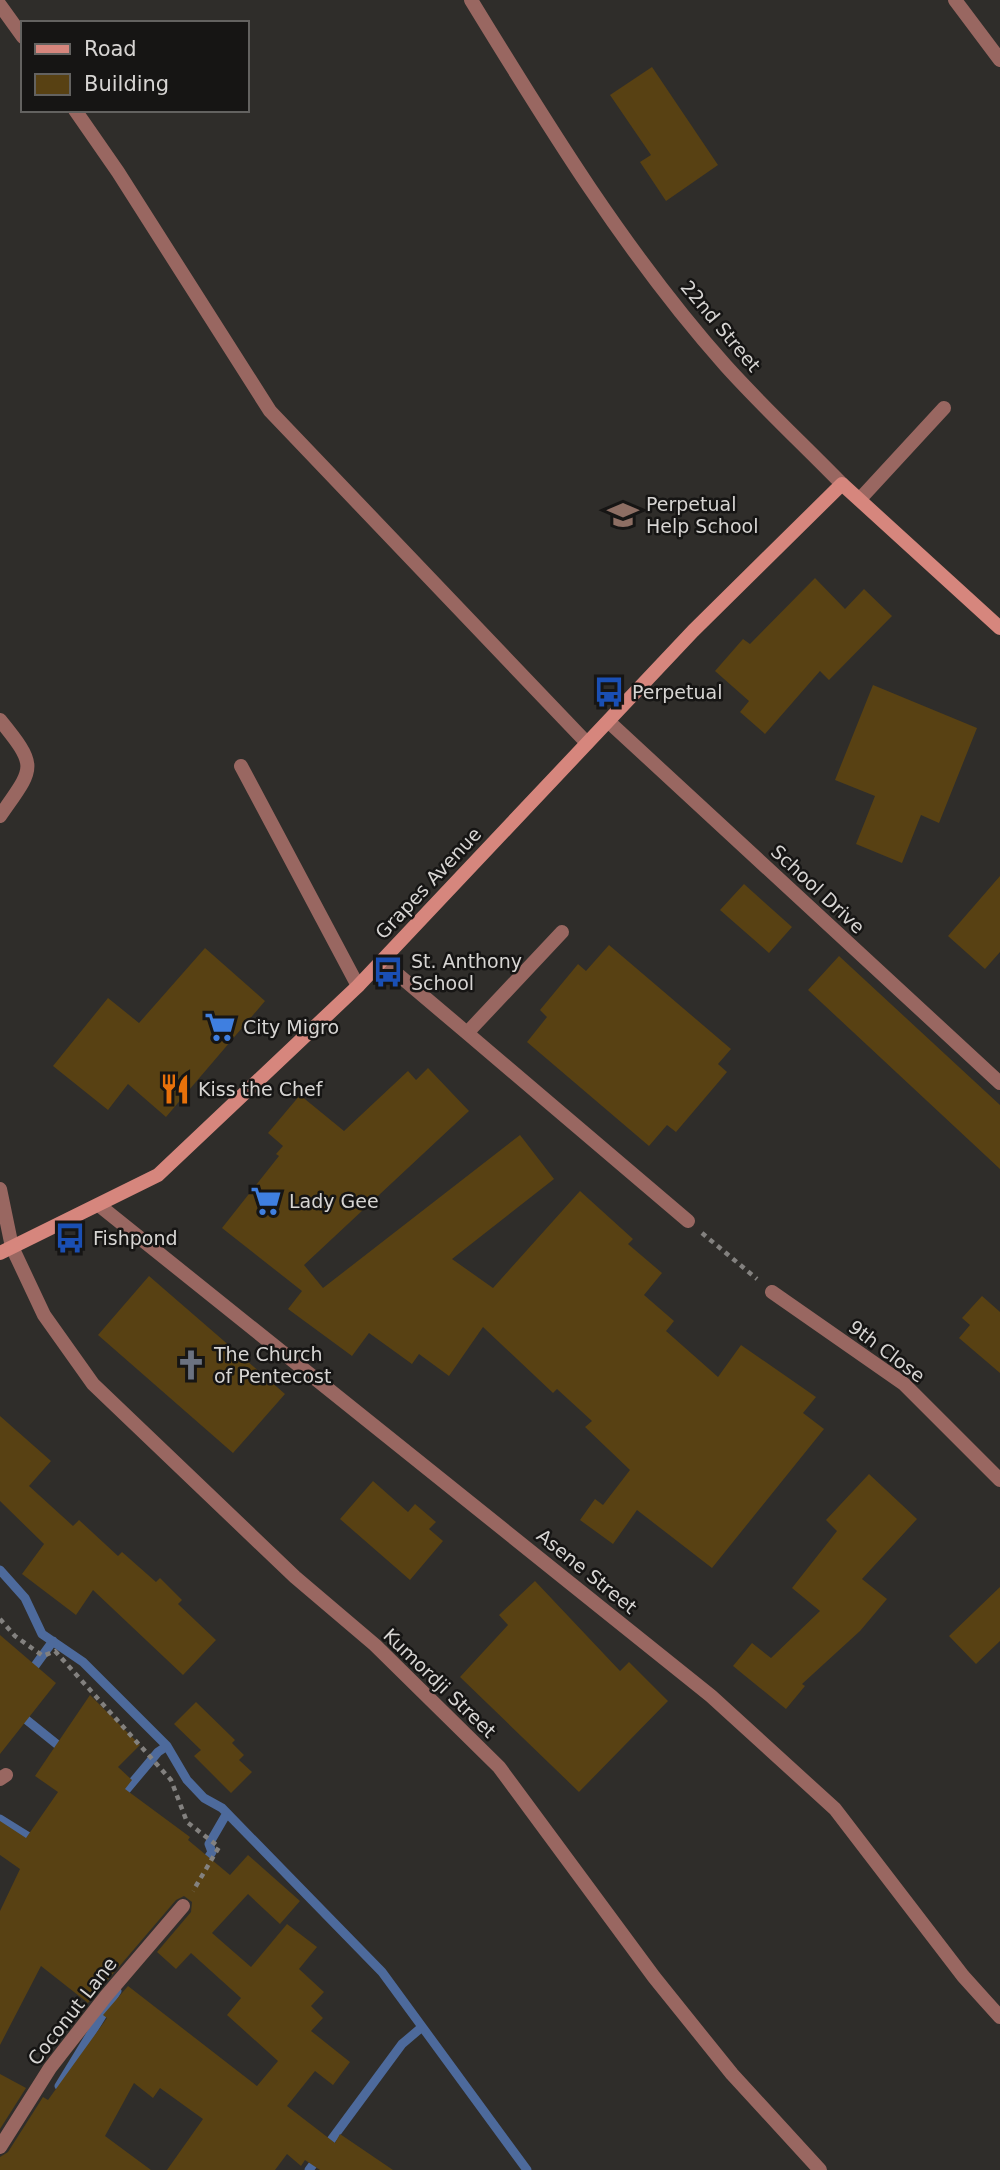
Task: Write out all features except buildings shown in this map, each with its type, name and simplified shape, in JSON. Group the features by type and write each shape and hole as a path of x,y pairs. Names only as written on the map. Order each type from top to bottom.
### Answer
{"street":[{"name":"22nd Street","path":"471,0 561,145 660,284 726,366 842,484 1000,628"},
{"path":"955,0 1000,60"},
{"path":"0,5 21,34"},
{"path":"76,112 118,172 270,411 587,743"},
{"path":"859,499 944,408"},
{"name":"Grapes Avenue","path":"6,1250 100,1206 158,1175 358,986 693,631 842,484"},
{"path":"0,720 24,750 30,764 26,779 0,816"},
{"name":"School Drive","path":"609,722 1000,1083"},
{"path":"241,766 358,986"},
{"path":"467,1033 562,932"},
{"path":"382,961 688,1222"},
{"name":"Kumordji Street","path":"0,1189 6,1250 44,1315 93,1384 295,1577 375,1646 499,1767 654,1978 732,2074 820,2170"},
{"name":"Asene Street","path":"100,1206 711,1696 835,1809 963,1976 1000,2017"},
{"name":"9th Close","path":"772,1292 904,1384 1000,1480"},
{"name":"Coconut Lane","path":"0,2147 50,2068 183,1906"}],"path":[{"path":"688,1222 772,1292"},
{"path":"0,1619 15,1636 43,1656 55,1651 171,1780 187,1822 219,1847 183,1906"}],"waterway":[{"path":"0,1570 25,1598 42,1634 83,1662 167,1746 187,1780 204,1798 222,1808 382,1972 527,2170"},
{"path":"29,1674 53,1641"},
{"path":"18,1713 64,1750"},
{"path":"119,1794 121,1796 158,1752 167,1746"},
{"path":"202,1867 212,1852 209,1844 227,1813"},
{"path":"0,1819 37,1842"},
{"path":"59,2086 117,1991"},
{"path":"309,2170 402,2044 422,2027"}],"place":[{"name":"Perpetual Help School","path":"623,515"},
{"name":"Perpetual","path":"609,692"},
{"name":"St. Anthony School","path":"388,972"},
{"name":"City Migro","path":"220,1027"},
{"name":"Kiss the Chef","path":"175,1089"},
{"name":"Lady Gee","path":"266,1201"},
{"name":"Fishpond","path":"70,1238"},
{"name":"The Church of Pentecost","path":"191,1365"}]}
